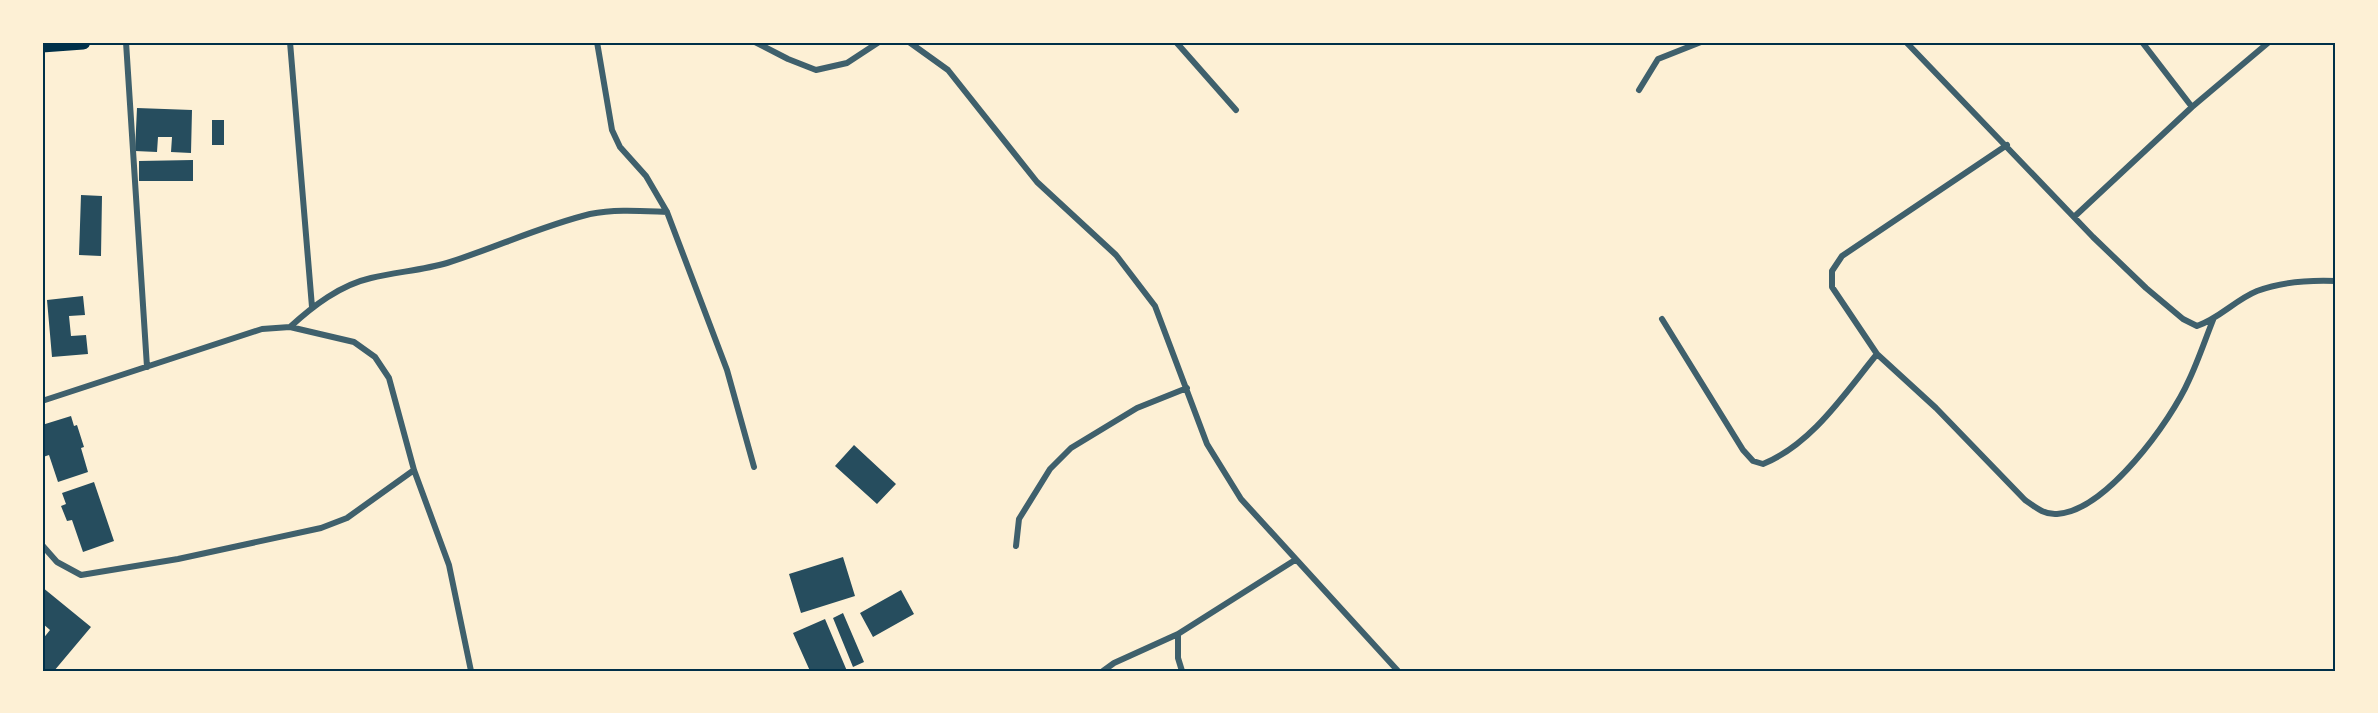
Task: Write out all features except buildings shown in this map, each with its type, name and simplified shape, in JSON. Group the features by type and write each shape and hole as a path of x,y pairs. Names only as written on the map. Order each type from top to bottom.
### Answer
{"main road":[{"path":"42,45 83,42"}],"street":[{"path":"126,42 147,367"},
{"path":"290,42 312,307"},
{"path":"597,42 612,130 620,147 645,176 667,212 727,370 754,467"},
{"path":"755,42 816,70 848,63 876,42"},
{"path":"909,42 948,70 1037,182 1116,255 1155,306 1207,444 1241,499 1398,671"},
{"path":"1176,42 1236,110"},
{"path":"1638,90 1658,59 1701,42"},
{"path":"1906,42 2074,217 2146,288 2183,319 2197,326 2213,320 2256,292 2286,284 2336,281"},
{"path":"2142,42 2192,107"},
{"path":"2074,217 2192,107 2268,42"},
{"path":"2007,145 1842,256 1832,271 1832,287 1876,354 1936,408 2025,500 2039,511 2057,514 2075,510 2121,477 2148,446 2172,412 2189,381 2213,320"},
{"path":"290,327 312,307 339,291 368,279 446,263 591,214 627,210 667,212"},
{"path":"1662,319 1743,450 1753,461 1763,464 1792,447 1828,414 1876,354"},
{"path":"42,401 262,329 290,327 354,342 375,357 389,378 414,470 449,565 471,671"},
{"path":"1016,546 1019,519 1050,469 1071,448 1137,408 1186,388"},
{"path":"42,546 57,562 81,575 260,543 321,528 347,518 414,470"},
{"path":"1103,671 1114,663 1178,634 1295,560"},
{"path":"1178,634 1178,658 1182,671"}]}
